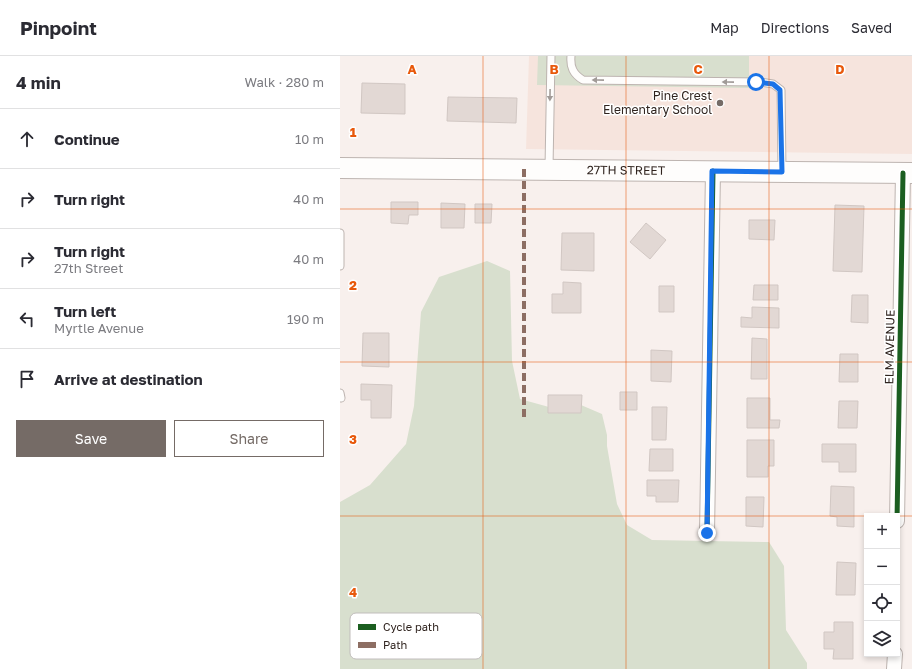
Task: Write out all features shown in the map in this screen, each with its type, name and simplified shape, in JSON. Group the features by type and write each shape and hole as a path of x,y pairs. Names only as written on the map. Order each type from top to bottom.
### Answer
{"main road":[{"name":"27TH STREET","path":"340,168 908,173"}],"street":[{"path":"707,533 712,171"},
{"name":"ELM AVENUE","path":"897,513 908,173"},
{"path":"894,669 895,657"}],"lane":[{"path":"549,170 551,56"},
{"path":"571,56 571,66 575,75 583,80 773,84 780,90 782,172"},
{"path":"340,233 340,266"}],"shaded area":[{"name":"Pine Crest Elementary School","path":"529,56 912,56 912,154 526,149"}],"green space":[{"path":"538,56 749,56 749,88 537,85"},
{"path":"487,261 510,271 512,361 520,399 549,407 581,405 602,414 607,435 607,446 617,504 627,525 652,540 769,542 784,566 786,630 807,663 807,669 340,669 340,502 370,485 406,444 414,406 421,312 439,277"}],"building":[{"path":"362,83 405,84 405,114 361,113"},
{"path":"448,97 517,98 516,123 447,121"},
{"path":"391,202 418,202 418,215 409,215 408,224 391,223"},
{"path":"441,203 465,204 464,228 441,228"},
{"path":"475,204 492,204 491,223 475,223"},
{"path":"835,205 864,206 862,272 833,271"},
{"path":"749,220 775,220 774,240 749,239"},
{"path":"646,223 666,240 650,259 630,242"},
{"path":"562,233 594,233 594,271 561,270"},
{"path":"563,282 581,283 581,313 552,313 552,294 563,294"},
{"path":"754,285 778,285 778,300 753,300"},
{"path":"659,286 674,286 674,312 659,312"},
{"path":"852,295 868,295 868,323 851,322"},
{"path":"752,307 779,308 779,328 741,327 741,317 752,318"},
{"path":"363,333 389,333 389,367 362,366"},
{"path":"752,338 767,339 767,379 751,379"},
{"path":"651,350 672,351 671,382 651,381"},
{"path":"840,354 858,354 858,382 839,382"},
{"path":"361,384 392,385 391,418 371,418 371,400 361,400"},
{"path":"620,392 637,392 637,410 620,410"},
{"path":"548,395 582,395 581,413 548,413"},
{"path":"747,398 770,398 770,420 780,420 779,428 747,428"},
{"path":"839,401 858,401 857,428 838,428"},
{"path":"652,407 667,407 666,440 652,440"},
{"path":"747,440 774,440 774,466 768,466 768,477 747,477"},
{"path":"822,444 856,444 856,472 839,472 839,462 822,462"},
{"path":"650,449 673,449 673,471 649,471"},
{"path":"647,480 679,480 678,502 656,502 656,496 647,496"},
{"path":"831,486 854,487 854,527 837,526 837,517 830,516"},
{"path":"746,497 764,497 763,527 746,526"},
{"path":"837,562 856,563 855,595 836,595"},
{"path":"834,622 853,622 853,659 833,659 834,649 824,649 824,632 834,632"}],"marked path":[{"path":"524,169 524,417"}],"cycle path":[{"path":"707,533 713,171"},
{"path":"897,513 903,173"}],"place":[{"name":"Pine Crest Elementary School","path":"720,103"}],"route":[{"path":"707,533 712,171 782,172 780,90 773,84 756,82"}]}
